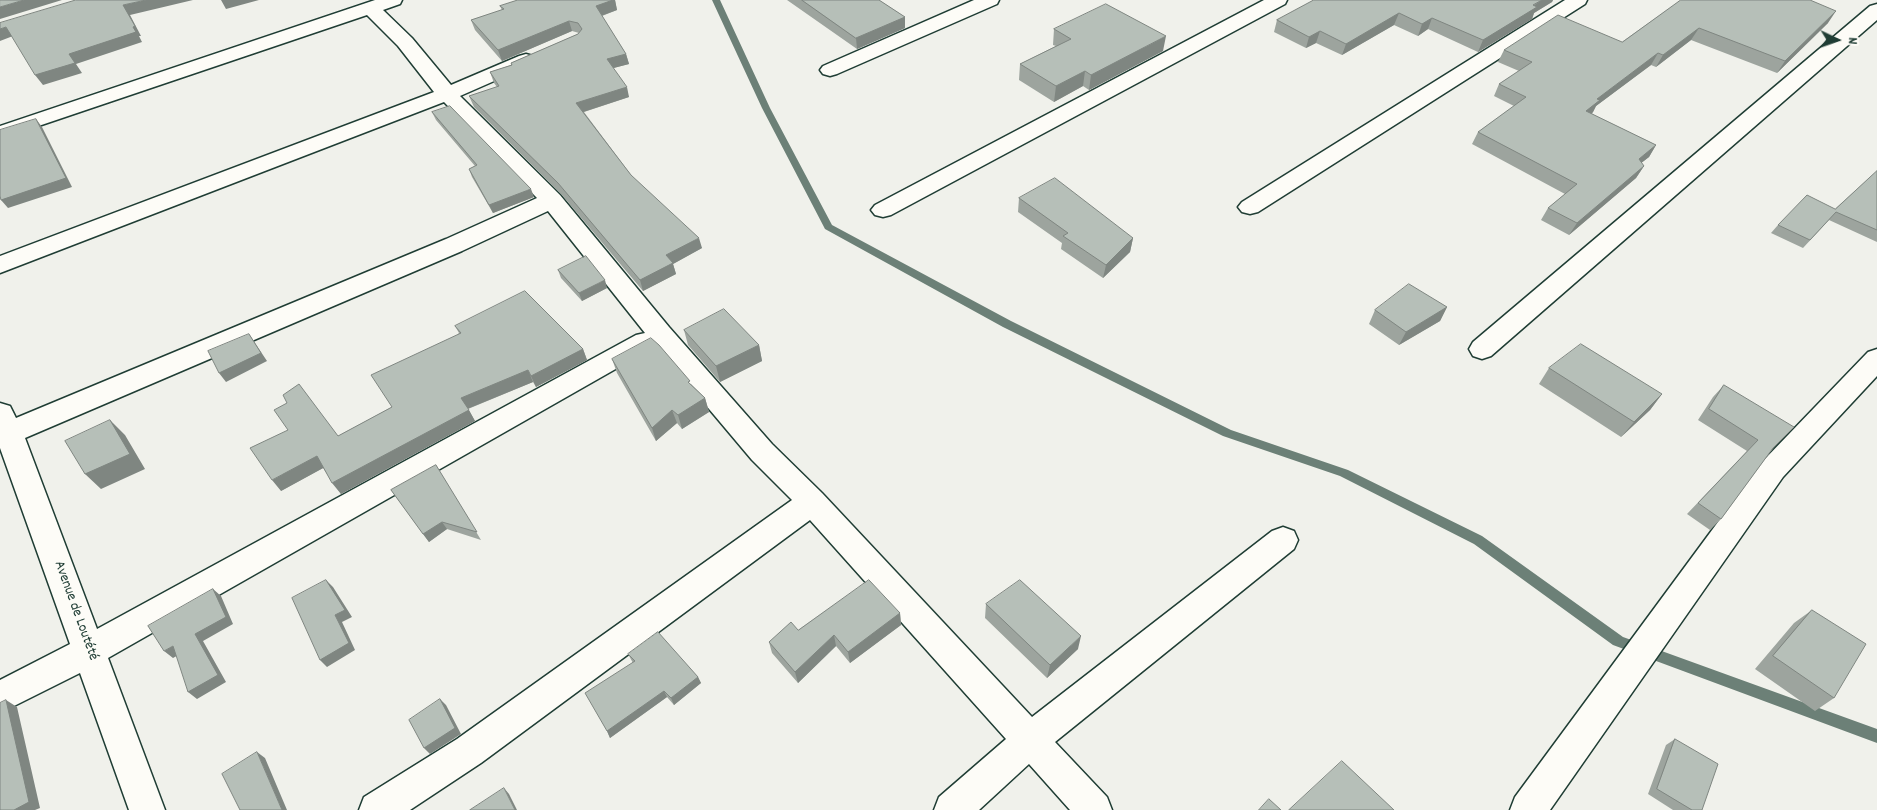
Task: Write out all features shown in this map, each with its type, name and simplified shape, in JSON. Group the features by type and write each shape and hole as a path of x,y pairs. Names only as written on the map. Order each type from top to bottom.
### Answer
{"street":[{"path":"830,70 990,0"},
{"path":"883,210 1278,0"},
{"path":"1250,207 1578,0"},
{"path":"0,133 381,4 405,42 447,94 552,200 660,334 762,452 812,502 1094,810"},
{"path":"1482,349 1877,10"},
{"path":"0,265 447,94 546,51"},
{"path":"3,428 454,245 552,200"},
{"path":"0,697 89,651 660,334"},
{"path":"1528,810 1772,469 1877,359"},
{"name":"Avenue de Loutété","path":"3,428 89,651 147,810"},
{"path":"377,810 469,751 812,502"},
{"path":"952,810 1030,740 1284,540"}],"building":[{"path":"0,0 24,0 0,7"},
{"path":"76,0 146,0 123,5 135,26 133,27 136,32 69,54 75,63 35,75 6,27 0,29 0,23"},
{"path":"518,0 613,0 596,6 626,54 607,59 627,87 576,103 631,175 699,238 666,255 673,263 640,280 558,183 469,96 499,86 490,72 512,65 511,63 578,34 582,29 578,23 569,21 498,50 471,20 504,9 500,6"},
{"path":"802,0 879,0 905,17 856,38"},
{"path":"1314,0 1542,0 1533,5 1537,7 1483,40 1432,18 1422,24 1399,13 1346,44 1320,31 1309,37 1277,20"},
{"path":"1681,0 1810,0 1836,11 1785,61 1699,28 1663,55 1658,53 1597,99 1600,100 1586,111 1656,145 1639,159 1644,166 1577,223 1548,208 1577,184 1478,132 1526,97 1499,84 1532,62 1504,50 1558,15 1622,42"},
{"path":"1106,4 1166,36 1091,75 1085,71 1056,86 1020,64 1071,39 1054,29"},
{"path":"450,106 531,189 489,205 469,169 477,165 432,112"},
{"path":"36,119 66,178 1,200 0,130"},
{"path":"1877,171 1877,230 1836,212 1810,240 1778,225 1807,195 1835,209"},
{"path":"1055,178 1133,238 1106,265 1063,236 1068,233 1019,198"},
{"path":"586,256 605,280 579,293 558,270"},
{"path":"1409,284 1447,307 1406,332 1375,310"},
{"path":"525,291 583,349 531,376 528,370 461,398 469,410 332,483 317,456 272,480 250,448 288,430 274,410 287,403 283,395 299,384 338,436 392,407 371,375 461,333 455,326"},
{"path":"724,309 759,345 716,366 684,330"},
{"path":"249,334 261,353 219,373 208,351"},
{"path":"651,338 690,381 688,382 705,398 678,415 672,410 652,428 612,359"},
{"path":"1581,344 1662,394 1634,422 1549,368"},
{"path":"1724,385 1794,427 1773,448 1721,519 1698,503 1758,440 1709,409"},
{"path":"110,420 130,454 85,474 65,441"},
{"path":"436,465 477,532 442,522 423,534 391,490"},
{"path":"326,580 345,610 335,615 349,643 320,660 292,598"},
{"path":"869,580 900,613 848,652 834,635 795,672 769,642 791,622 798,630"},
{"path":"1020,580 1081,636 1050,665 986,604"},
{"path":"213,589 226,617 195,634 218,675 188,692 173,646 164,651 148,626"},
{"path":"1812,610 1866,644 1834,698 1773,656"},
{"path":"658,632 698,677 671,698 664,691 607,731 585,693 635,661 628,654"},
{"path":"440,699 455,728 424,748 409,720"},
{"path":"6,700 29,802 14,810 0,810 0,703"},
{"path":"1675,739 1718,764 1702,810 1692,810 1657,789"},
{"path":"257,752 282,810 240,810 222,774"},
{"path":"1342,761 1394,810 1289,810"},
{"path":"504,788 515,810 470,810"},
{"path":"1269,799 1281,810 1259,810"}],"waterway":[{"path":"716,0 766,108 828,227 1007,324 1227,433 1344,473 1478,540 1618,641 1877,736"}]}
